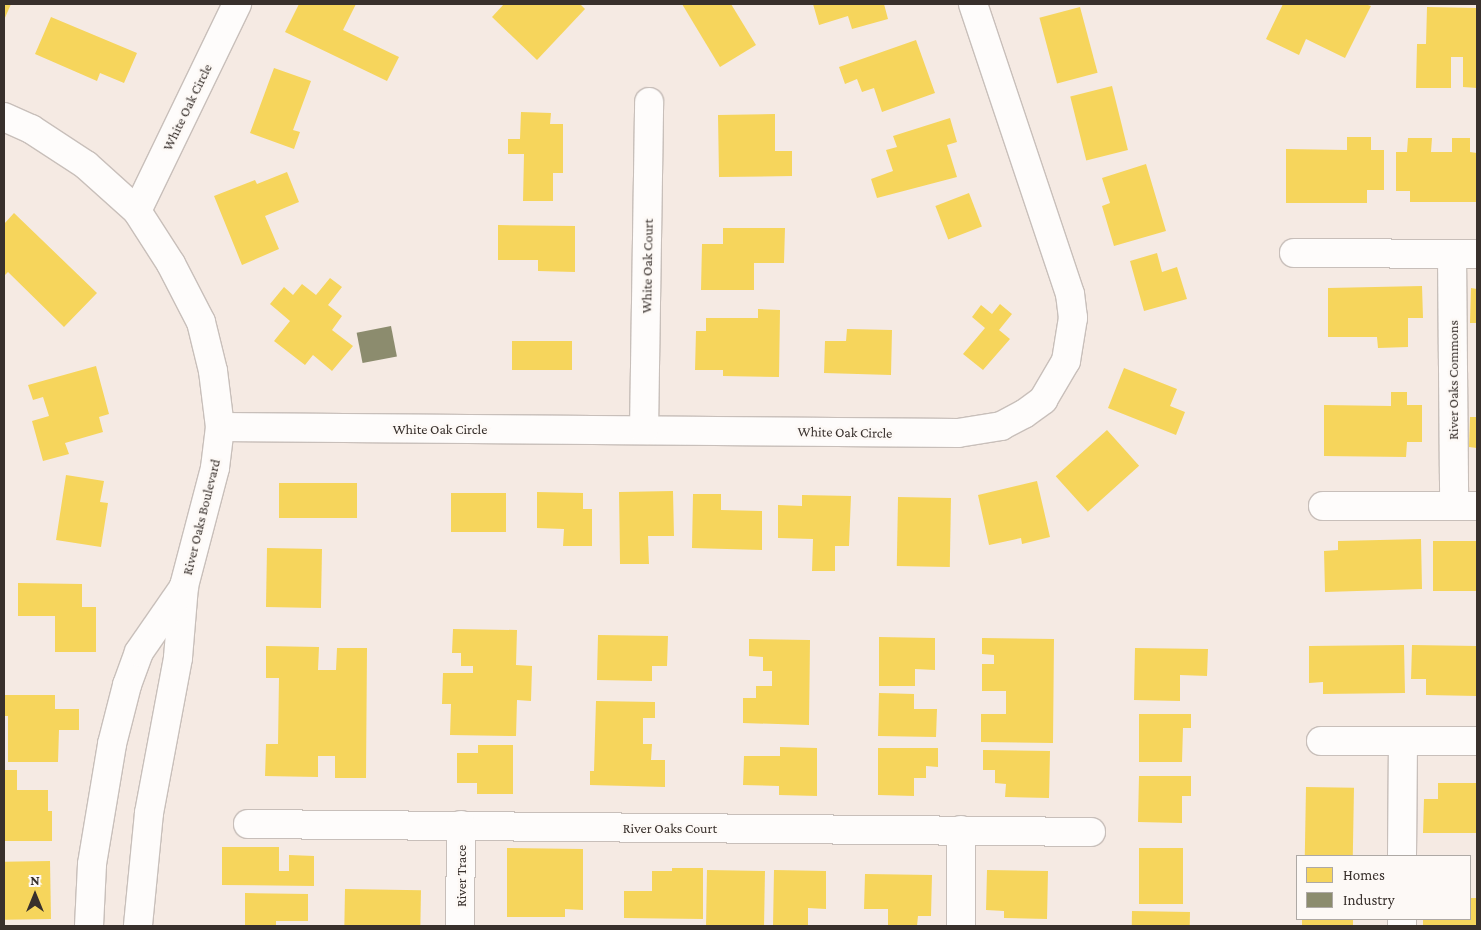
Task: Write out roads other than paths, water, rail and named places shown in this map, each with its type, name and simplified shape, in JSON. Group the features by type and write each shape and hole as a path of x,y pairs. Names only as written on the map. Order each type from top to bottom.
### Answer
{"street":[{"name":"White Oak Circle","path":"137,211 238,4"},
{"name":"White Oak Circle","path":"220,427 980,432 1016,418 1043,400 1066,361 1073,318 1070,294 973,4"},
{"name":"White Oak Court","path":"644,430 649,102"},
{"name":"River Oaks Boulevard","path":"4,116 31,129 86,165 137,211 171,264 201,322 213,371 220,427 215,468 184,586 178,658 149,813 138,926"},
{"name":"River Oaks Commons","path":"1294,253 1465,254 1466,506 1323,506"},
{"name":"River Oaks Boulevard","path":"89,926 92,864 112,744 127,685 139,652 184,586"},
{"path":"1321,740 1477,741"},
{"path":"1402,855 1403,741"},
{"name":"River Oaks Court","path":"248,824 1091,832"},
{"name":"River Trace","path":"460,926 461,826"},
{"path":"961,830 961,926"}]}
